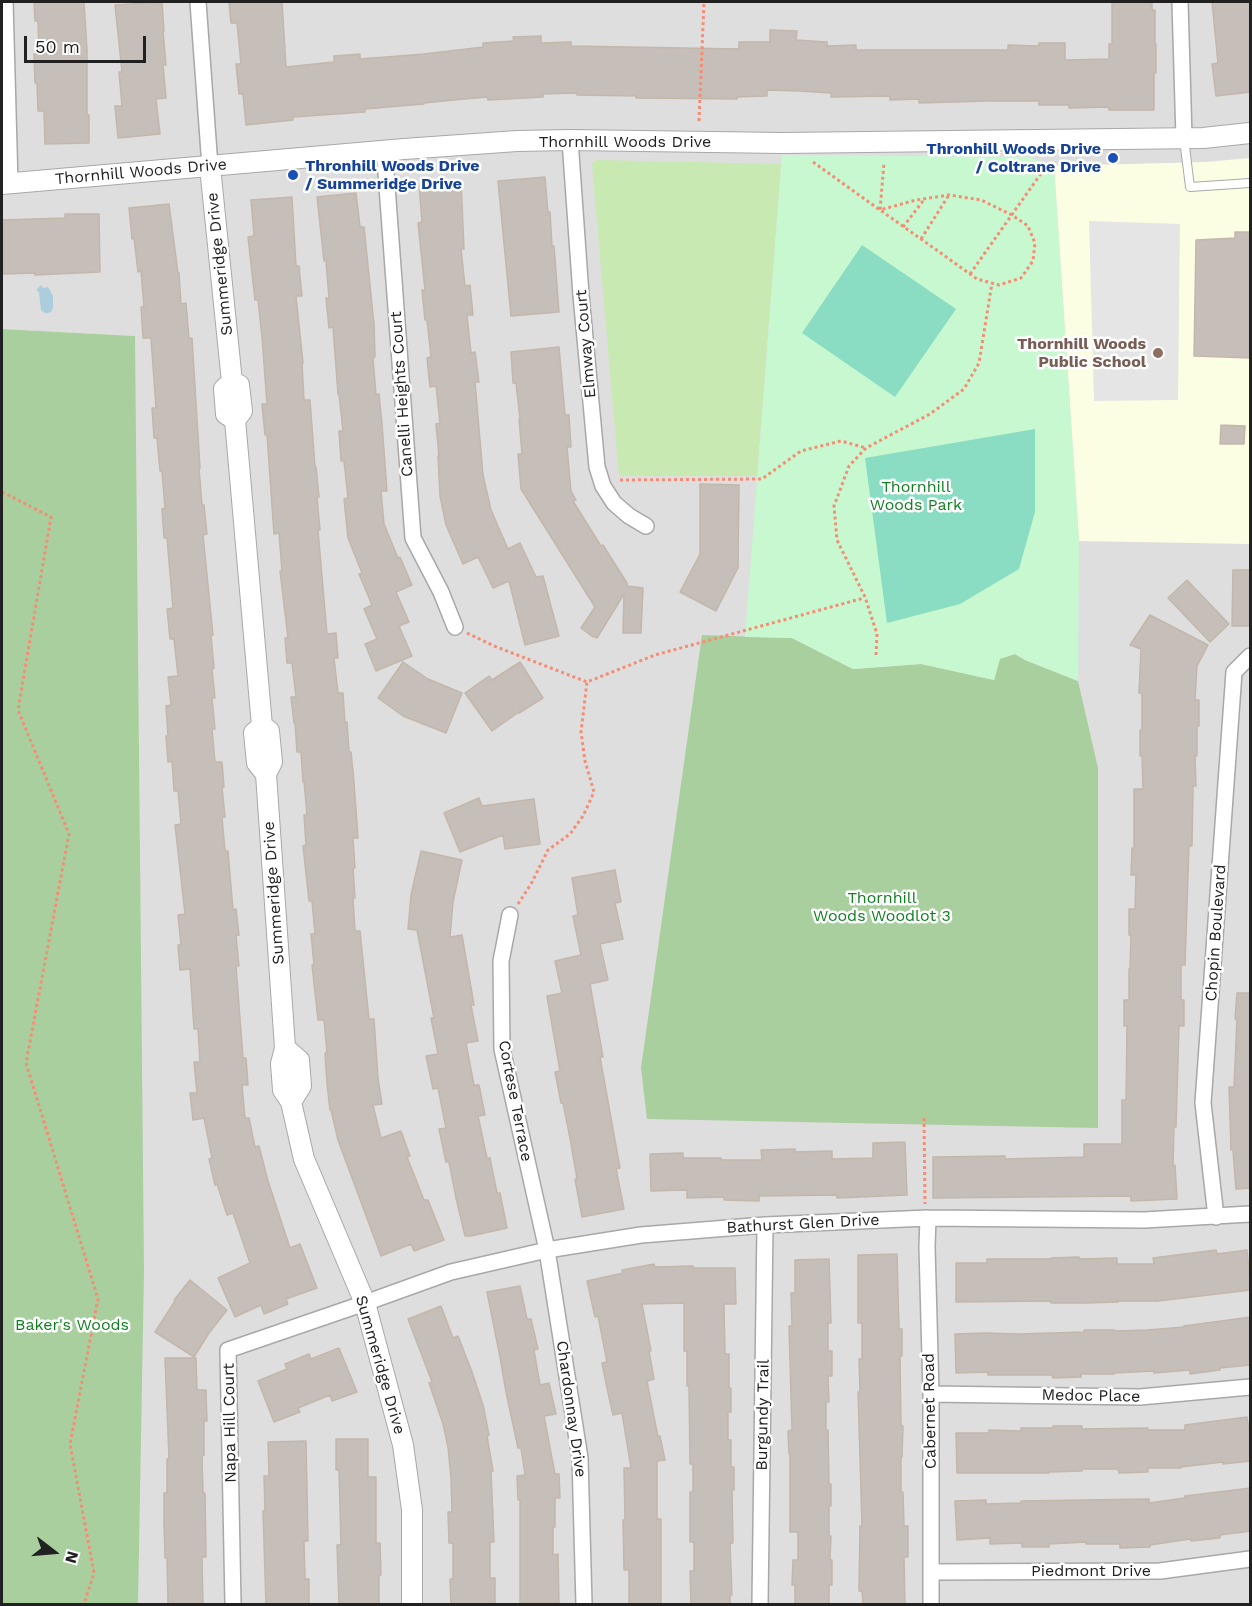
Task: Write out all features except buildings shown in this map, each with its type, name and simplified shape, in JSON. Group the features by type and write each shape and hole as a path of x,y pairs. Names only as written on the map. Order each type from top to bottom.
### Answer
{"street":[{"path":"4,2 5,184"},
{"name":"Summeridge Drive","path":"198,2 210,167 232,382 239,385 242,411 235,420 262,726 269,731 272,762 266,774 285,1048 299,1060 301,1086 291,1102 304,1159 365,1303 403,1444 412,1510 412,1605"},
{"path":"1180,2 1184,138"},
{"name":"Thornhill Woods Drive","path":"5,184 518,141 783,143 1203,138 1251,132"},
{"name":"Elmway Court","path":"570,140 597,467 603,486 614,503 629,516 646,526"},
{"name":"Canelli Heights Court","path":"385,151 412,538 441,592 455,627"},
{"name":"Chopin Boulevard","path":"1216,1217 1203,1103 1234,672 1251,656"},
{"name":"Cortese Terrace","path":"510,915 501,961 502,1049 547,1250"},
{"name":"Bathurst Glen Drive","path":"365,1303 451,1272 547,1250 641,1235 765,1225 928,1218 1144,1220 1251,1214"},
{"name":"Cabernet Road","path":"928,1218 931,1605"},
{"name":"Burgundy Trail","path":"760,1605 765,1225"},
{"name":"Chardonnay Drive","path":"547,1250 580,1458 584,1605"},
{"name":"Napa Hill Court","path":"233,1605 228,1350 365,1303"},
{"name":"Medoc Place","path":"931,1394 1140,1397 1251,1387"},
{"name":"Piedmont Drive","path":"931,1572 1160,1571 1251,1559"}],"lane":[{"path":"1184,138 1190,187 1251,183"}],"path":[{"path":"699,121 704,2"},
{"path":"813,162 903,227 977,279 999,285 1021,278 1033,261 1035,243 1028,226 1012,215 981,200 949,195 880,210"},
{"path":"880,210 884,163"},
{"path":"970,274 1047,165"},
{"path":"921,239 949,195"},
{"path":"903,227 924,199"},
{"path":"876,655 877,634 865,597 837,540 834,506 849,466 866,448 930,414 964,388 979,363 992,283"},
{"path":"620,480 762,479 801,451 841,441 866,448"},
{"path":"2,492 51,518 18,710 69,834 26,1063 98,1299 70,1444 94,1573 84,1605"},
{"path":"455,627 494,646 587,682 655,655 865,597"},
{"path":"510,915 531,884 548,850 570,834 583,816 594,792 585,761 581,732 587,682"},
{"path":"924,1118 925,1202 928,1218"}],"shaded area":[{"path":"2,2 1250,2 1250,1604 129,1604 135,336 2,329"},
{"name":"Thornhill Woods Public School","path":"1250,158 1250,544 1079,541 1054,166 1206,162"},
{"path":"1089,221 1180,224 1178,400 1094,401"}],"green space":[{"name":"Thornhill Woods Park","path":"782,155 1029,157 1054,166 1079,541 1078,681 1015,654 1000,659 994,680 921,664 853,669 792,638 745,637"},
{"path":"597,160 781,164 757,476 619,476 592,164"},
{"path":"862,245 956,309 895,397 802,333"},
{"name":"Baker's Woods","path":"2,329 135,336 144,1271 138,1604 2,1604"},
{"path":"1035,429 1035,512 1019,569 960,604 887,623 865,458"},
{"name":"Thornhill Woods Woodlot 3","path":"702,635 792,638 853,669 921,664 994,680 1000,658 1015,654 1078,681 1098,768 1098,1128 647,1119 641,1068"}],"water":[{"path":"41,285 43,288 48,287 53,296 53,308 48,313 41,310 39,292 36,290"}],"place":[{"name":"Thronhill Woods Drive / Coltrane Drive","path":"1113,158"},
{"name":"Thronhill Woods Drive / Summeridge Drive","path":"293,175"},
{"name":"Thornhill Woods Public School","path":"1158,353"}]}
